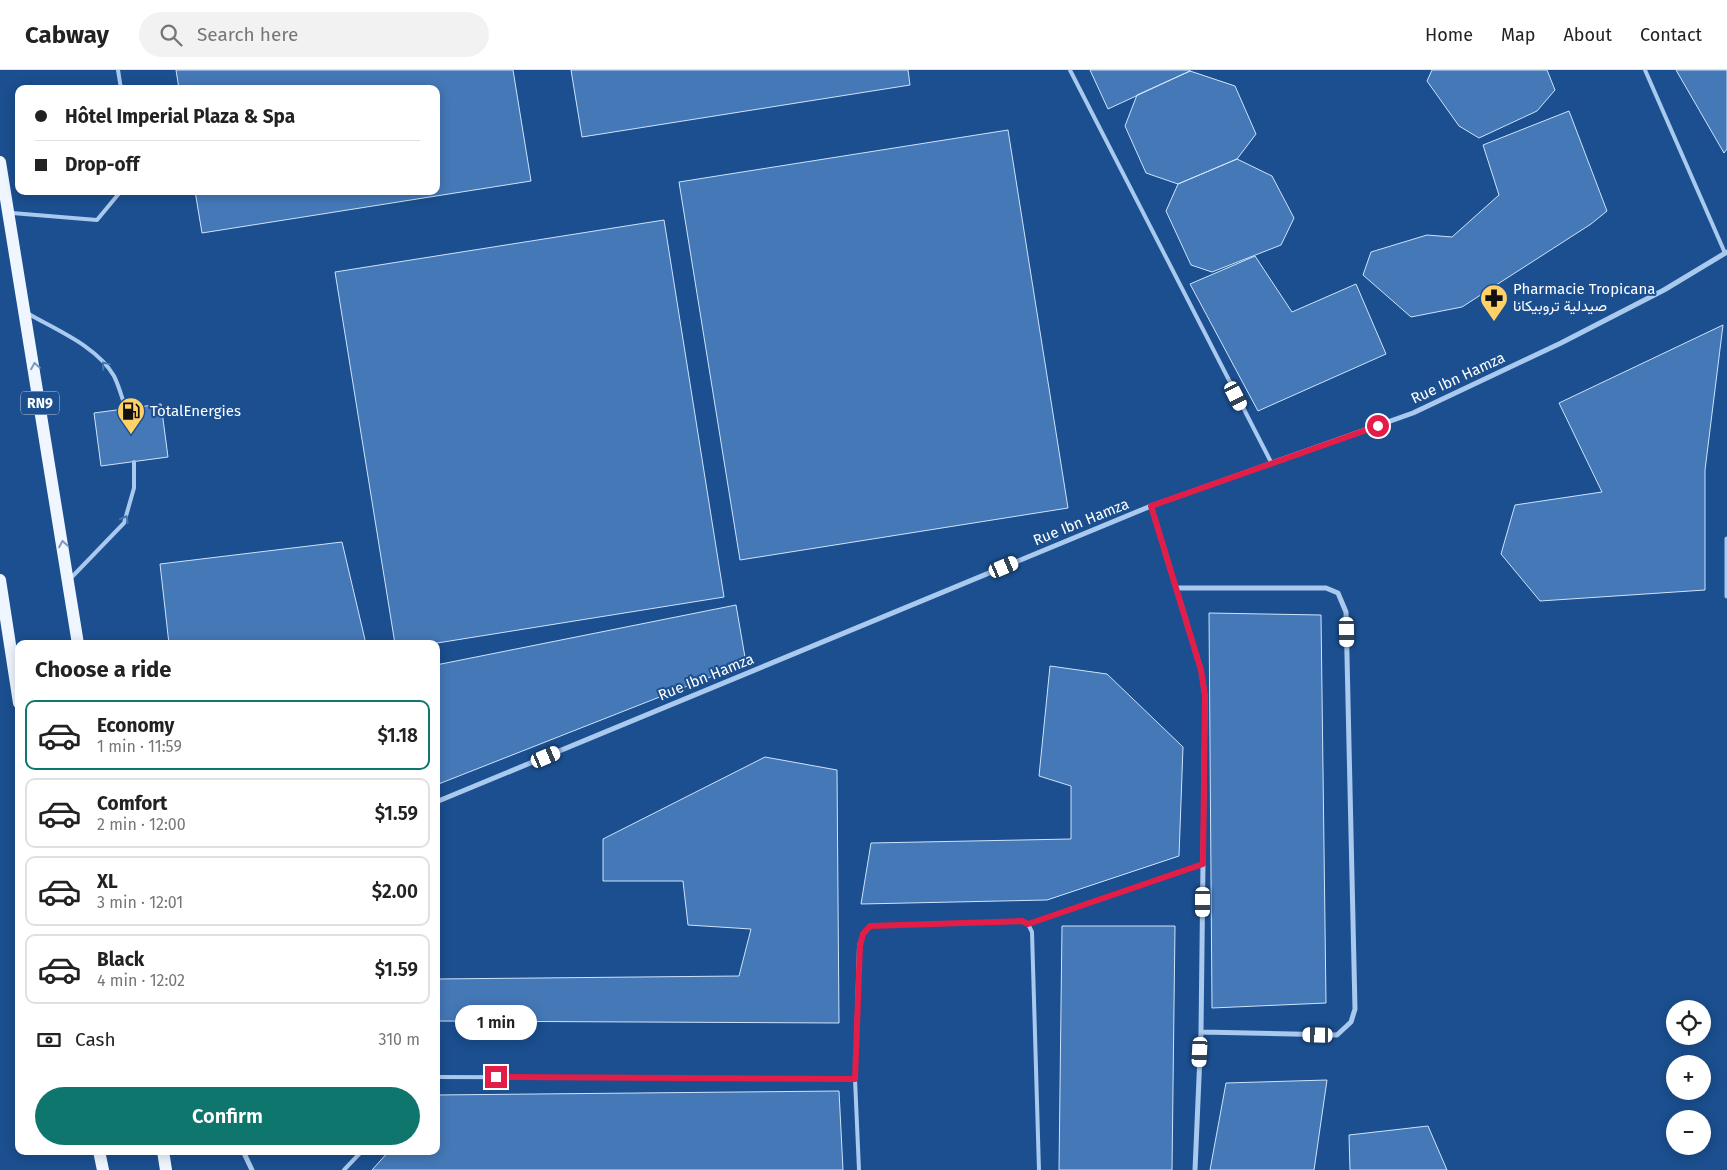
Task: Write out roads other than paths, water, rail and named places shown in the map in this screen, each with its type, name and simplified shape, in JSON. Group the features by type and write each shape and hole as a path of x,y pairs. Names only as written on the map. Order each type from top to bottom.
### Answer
{"main road":[{"name":"RN9","path":"0,162 26,312 77,640"},
{"path":"0,580 15,677"},
{"path":"100,1155 103,1170"},
{"path":"164,1155 166,1170"}],"street":[{"name":"Rue Ibn Hamza","path":"440,800 1151,506 1413,413 1664,290 1726,252"},
{"path":"1151,506 1178,588 1201,670 1205,696 1201,1032 1195,1170"},
{"path":"1727,539 1727,596"},
{"path":"1178,588 1326,588 1338,593 1346,612 1355,1009 1352,1022 1337,1035 1201,1032"},
{"path":"245,1155 252,1170"}],"lane":[{"path":"118,70 120,85"},
{"path":"1070,70 1272,464"},
{"path":"1645,70 1726,252"},
{"path":"9,213 97,220 118,195"},
{"path":"26,312 79,343 100,359 114,376 126,408"},
{"path":"69,580 124,523 134,488 134,462"},
{"path":"1028,924 1203,864"},
{"path":"859,1170 855,1079 860,946 863,934 870,926 1022,921 1028,924 1032,932 1039,1170"},
{"path":"440,1077 855,1079"},
{"path":"344,1170 358,1155"}],"place":[{"name":"Pharmacie Tropicana صيدلية تروبيكانا","path":"1494,322"},
{"name":"TotalEnergies","path":"131,435"}]}
